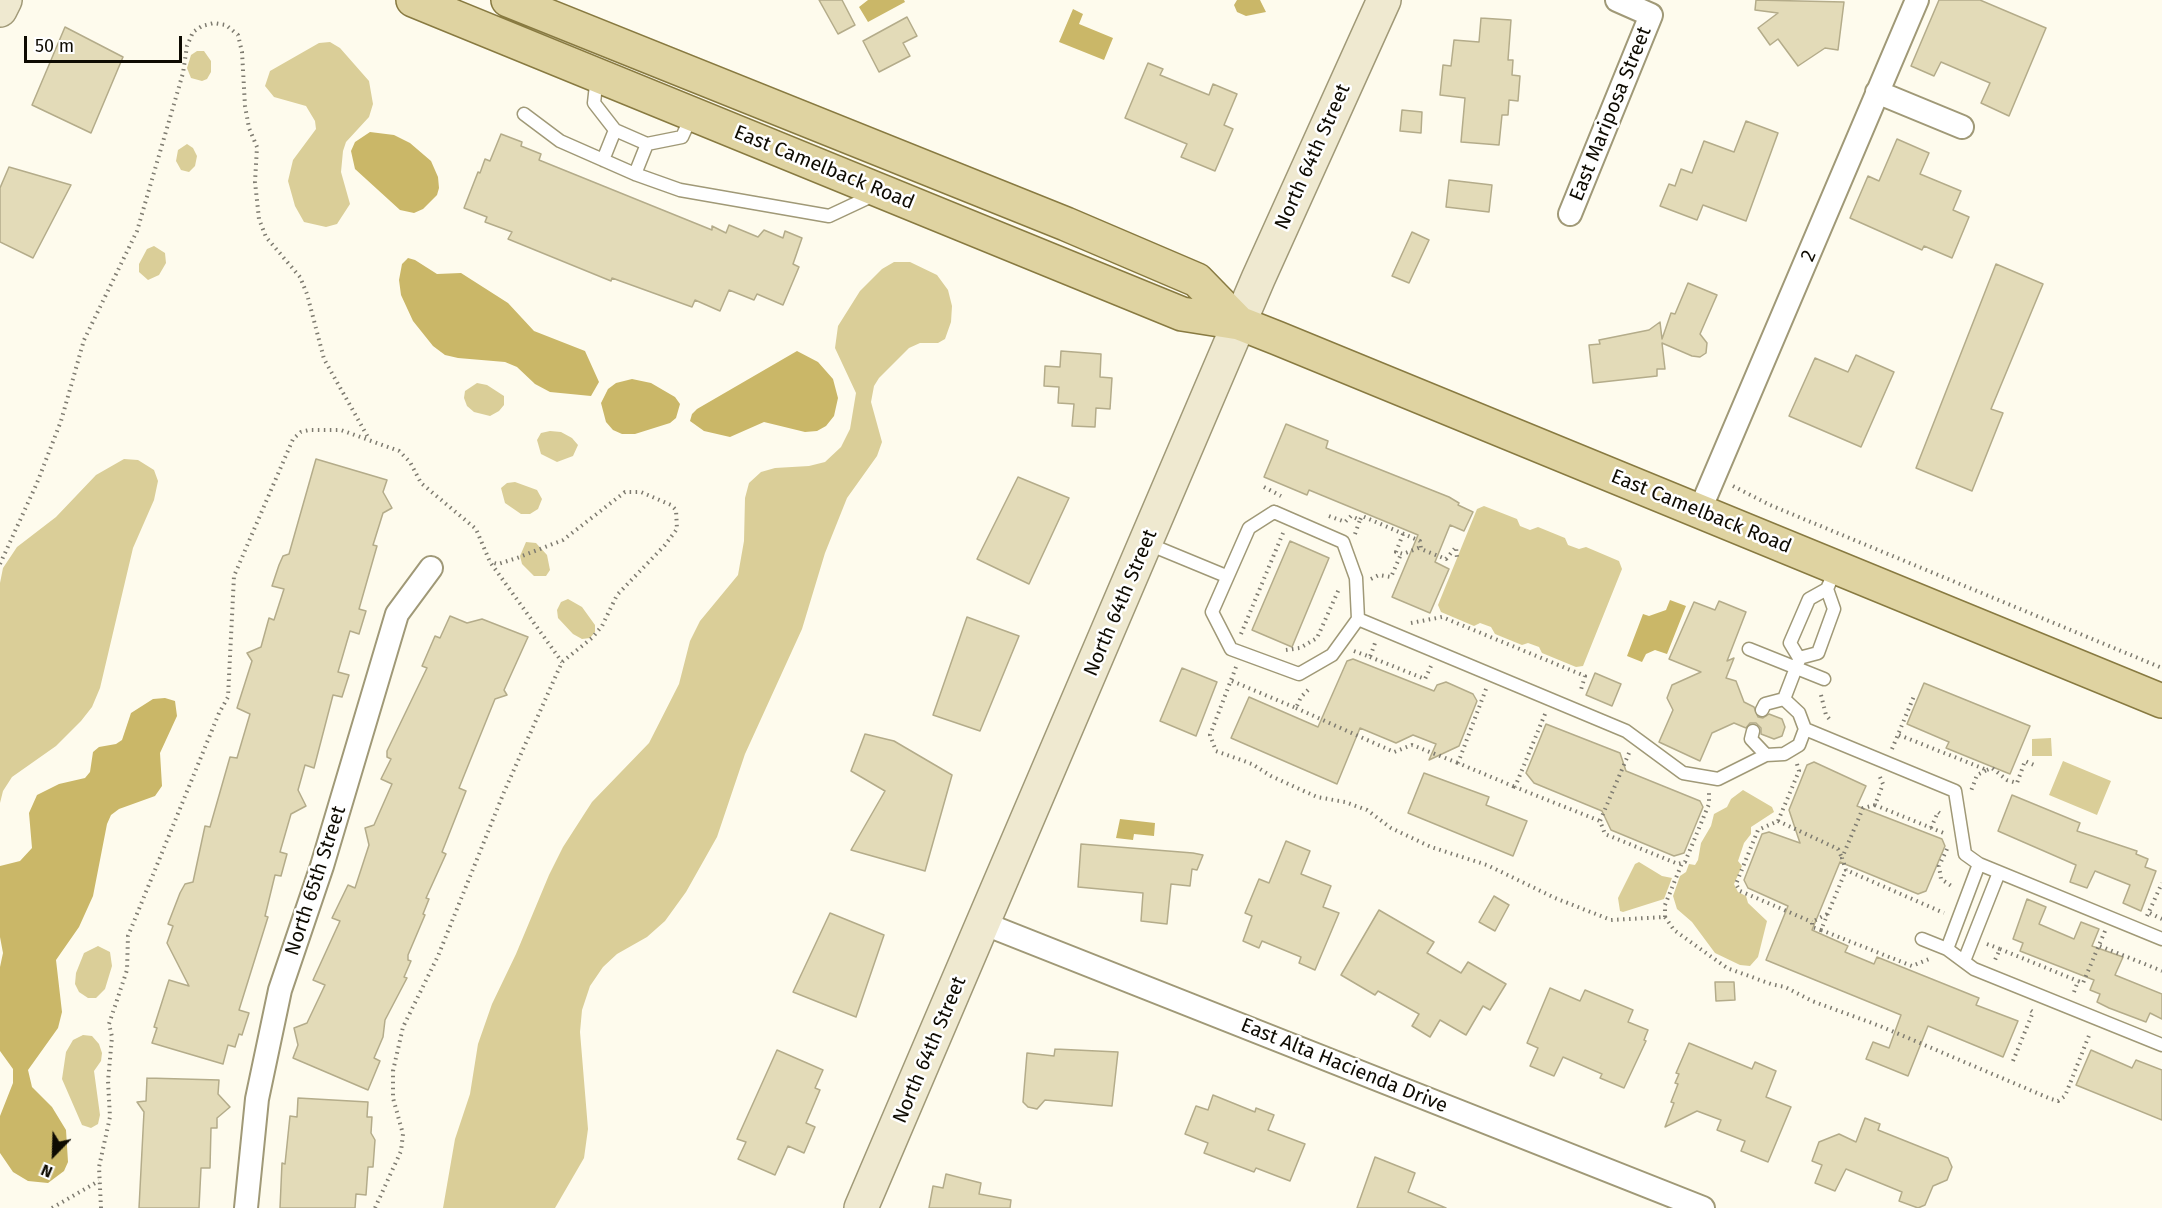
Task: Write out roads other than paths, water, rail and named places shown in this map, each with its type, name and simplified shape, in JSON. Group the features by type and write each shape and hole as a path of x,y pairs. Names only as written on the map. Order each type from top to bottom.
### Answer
{"main road":[{"name":"East Camelback Road","path":"413,0 1182,314 1239,323 1699,512 1832,578 2162,701"},
{"name":"East Camelback Road","path":"508,0 1197,280 1239,323"},
{"path":"639,92 652,59"},
{"path":"882,191 895,156"}],"street":[{"path":"0,10 5,0"},
{"name":"North 64th Street","path":"861,1208 1239,323 1384,0"},
{"name":"East Mariposa Street","path":"1570,214 1651,15 1617,0"},
{"name":"2","path":"1699,512 1774,342 1917,0"},
{"path":"1877,92 1962,127"},
{"name":"North 65th Street","path":"246,1208 257,1099 280,990 322,866 397,614 431,568"},
{"name":"East Alta Hacienda Drive","path":"984,924 1703,1208"}],"lane":[{"path":"597,75 594,102 615,130 647,144 682,137 693,114"},
{"path":"524,114 560,141 635,174 680,190 829,216 882,191"},
{"path":"603,160 615,130"},
{"path":"635,174 647,144"},
{"path":"1274,512 1342,542 1356,578 1358,618 1332,655 1299,674 1231,649 1212,612 1249,528 1274,512"},
{"path":"1146,543 1226,576"},
{"path":"1798,663 1790,643 1809,599 1832,578"},
{"path":"1784,699 1798,663 1818,652 1834,609 1832,578"},
{"path":"1358,618 1626,731 1683,773 1718,779 1766,755 1784,754 1799,745 1805,729 1799,713 1784,699"},
{"path":"1749,649 1798,663 1822,683"},
{"path":"1762,710 1765,704 1784,699"},
{"path":"1805,729 1954,790 1965,854 1979,864 1998,874 2162,939"},
{"path":"1753,731 1751,738 1766,755"},
{"path":"1947,949 1979,864"},
{"path":"1964,960 1998,874"},
{"path":"1922,939 1947,949 1974,969 2162,1044"}]}
